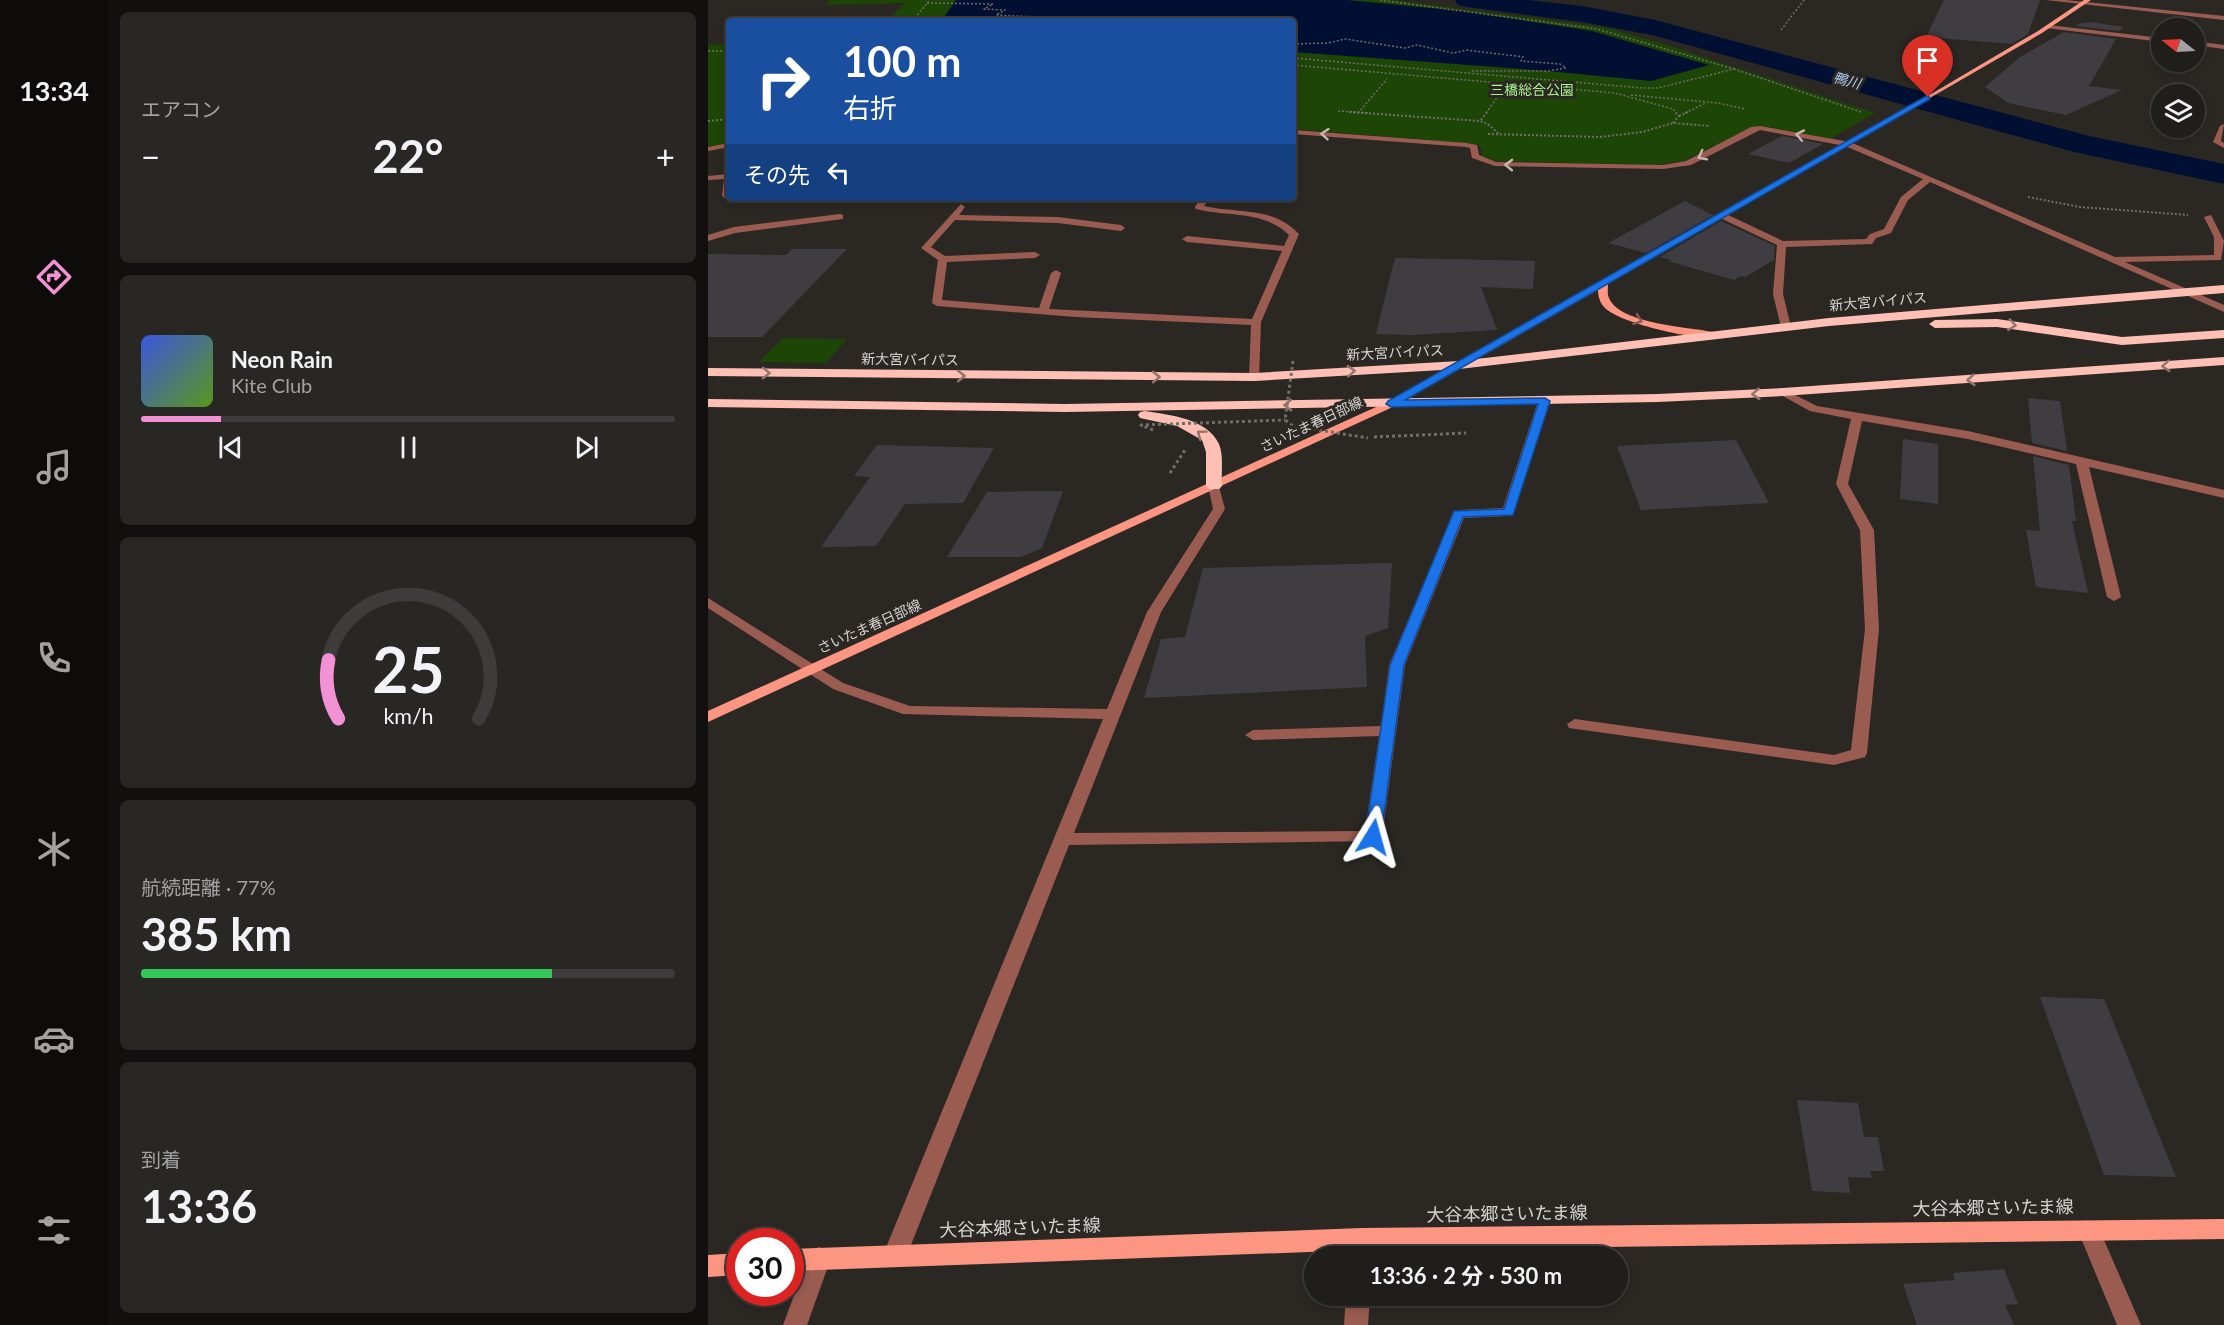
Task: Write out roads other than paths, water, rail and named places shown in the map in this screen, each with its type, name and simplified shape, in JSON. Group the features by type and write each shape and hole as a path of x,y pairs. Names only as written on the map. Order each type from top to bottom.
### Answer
{"highway":[{"name":"新大宮バイパス","path":"708,372 1255,377 1459,365 1786,327 2224,289"},
{"path":"1786,327 1996,323 2122,341 2224,334"},
{"path":"708,404 1065,408 1545,401 1783,392 2224,361"},
{"path":"1065,408 1129,412 1184,424 1196,429 1214,446 1214,486"}],"main road":[{"name":"さいたま春日部線","path":"708,717 1391,404 1945,88 2048,27 2086,1"},
{"path":"1604,283 1603,298 1609,306 1625,315 1665,328 1714,335"},
{"name":"大谷本郷さいたま線","path":"1448,1246 2224,1229"},
{"name":"大谷本郷さいたま線","path":"804,1259 1304,1249"},
{"path":"708,1266 726,1265"}],"street":[{"path":"2049,0 2086,1 2224,18"},
{"path":"2048,27 2151,39"},
{"path":"2205,45 2224,47"},
{"path":"2224,126 2217,142 2224,146"},
{"path":"1296,132 1467,145 1474,147 1475,156 1495,164 1576,166 1663,167 1688,163 1760,128 1847,144 2224,309"},
{"path":"708,149 726,146"},
{"path":"708,178 726,176"},
{"path":"1721,216 1782,244 1869,242 1873,236 1888,231 1904,199 1929,178"},
{"path":"1203,201 1199,207 1261,216 1280,222 1294,234 1256,322 1255,377"},
{"path":"961,207 926,248 943,259 1035,255"},
{"path":"708,238 734,230 840,217"},
{"path":"952,217 1058,220 1121,228"},
{"path":"2114,259 2218,258 2223,250 2223,241 2208,217"},
{"path":"1187,239 1288,249"},
{"path":"1782,244 1778,294 1786,327"},
{"path":"943,259 937,303 1043,312 1256,322"},
{"path":"1043,312 1056,273"},
{"path":"1783,392 1814,409 1968,435 2224,494"},
{"path":"1063,839 1373,837 1397,665 1459,514 1508,513 1545,401"},
{"path":"1575,724 1834,760 1859,753 1872,629 1867,530 1842,484 1857,417"},
{"path":"2082,462 2114,597"},
{"path":"895,1256 1111,714 1154,612 1219,509 1214,486"},
{"path":"708,602 838,686 909,711 1111,714"},
{"path":"1253,735 1387,731"},
{"path":"2089,1231 2129,1325"},
{"path":"795,1325 819,1258"},
{"path":"1356,1325 1357,1306"}],"water":[{"path":"956,0 1347,0 1462,11 1592,31 1709,65 1651,81 1296,52 1296,18 943,18"}],"waterway":[{"name":"鴨川","path":"1467,0 1582,14 1655,28 2086,145 2224,174"}],"park label":[{"name":"三橋総合公園","path":"1532,89"}]}
